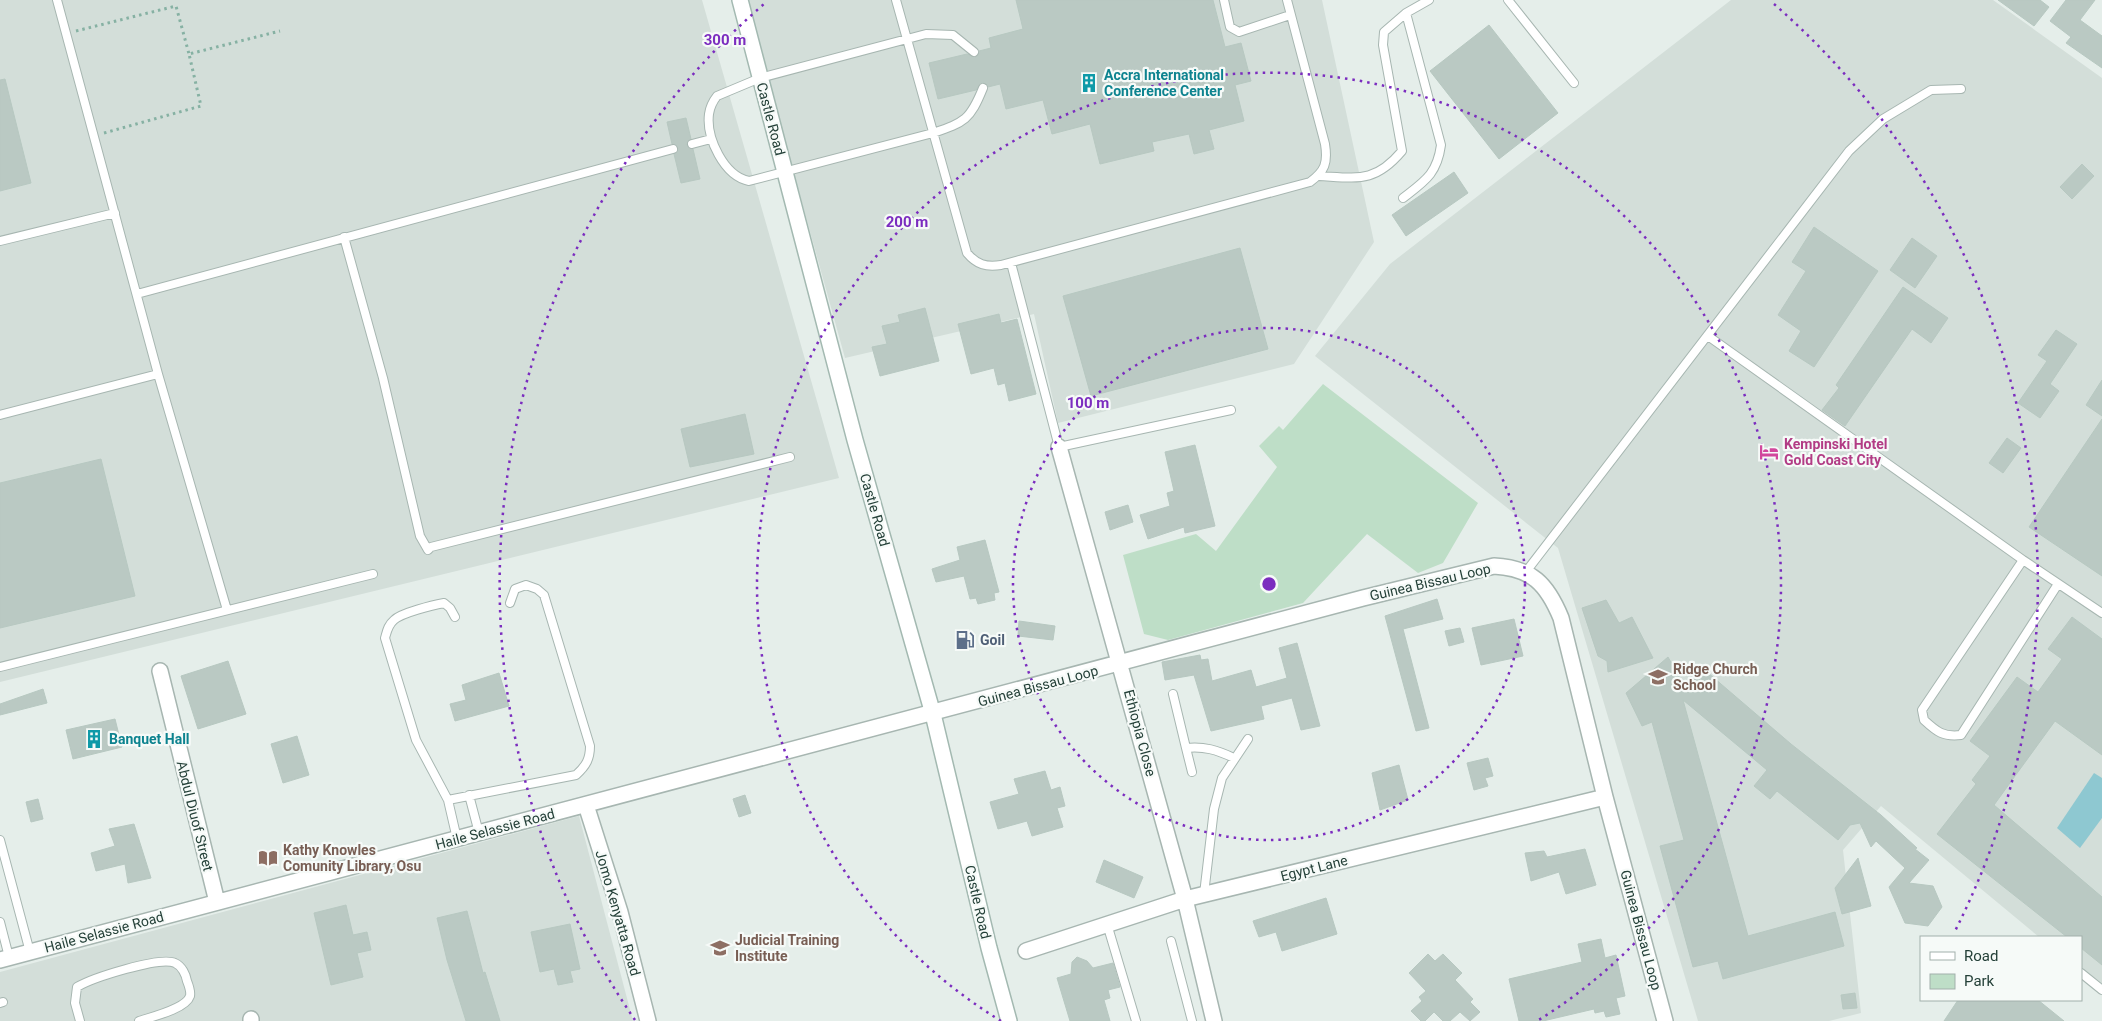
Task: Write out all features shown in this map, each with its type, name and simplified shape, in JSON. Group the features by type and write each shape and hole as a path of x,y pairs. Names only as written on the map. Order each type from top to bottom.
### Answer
{"street":[{"name":"Castle Road","path":"740,0 855,440 933,714 989,948 1009,1021"},
{"name":"Ethiopia Close","path":"1059,447 1122,664 1186,899 1214,1021"},
{"name":"Guinea Bissau Loop","path":"933,714 1363,598 1494,566 1509,567 1525,573 1540,582 1552,596 1561,618 1605,797 1665,1021"},
{"name":"Abdul Diuof Street","path":"160,671 217,902"},
{"name":"Haile Selassie Road","path":"4,958 933,714"},
{"name":"Egypt Lane","path":"1026,951 1204,894 1605,797"},
{"name":"Jomo Kenyatta Road","path":"586,805 620,912 648,1021"}],"lane":[{"path":"57,0 158,374 227,610"},
{"path":"896,0 932,134 967,252 981,265 989,266 1011,263 1310,182 1319,176 1327,160 1325,144 1290,15 1288,0"},
{"path":"1224,0 1230,27 1239,32 1290,15"},
{"path":"1319,176 1360,178 1388,168 1402,151 1383,45 1384,32 1406,13 1430,0"},
{"path":"1508,0 1574,82"},
{"path":"1403,198 1428,179 1438,162 1440,145 1406,13"},
{"path":"974,52 953,35 926,34 760,78 717,96 709,114 711,139 732,174 739,179 749,181 932,134 957,125 973,113 983,88"},
{"path":"1525,573 1850,151 1883,119 1932,90 1961,89"},
{"path":"692,144 711,139"},
{"path":"137,294 673,149"},
{"path":"0,241 114,213"},
{"path":"344,237 383,378 420,536 428,550 432,547 790,457"},
{"path":"1011,263 1059,447 1231,410"},
{"path":"1708,336 2023,560 2102,613"},
{"path":"0,415 158,374"},
{"path":"2023,560 1922,710 1924,720 1937,732 1946,736 1961,735 2058,584"},
{"path":"0,667 373,574"},
{"path":"448,800 576,774 585,768 590,756 590,746 544,595 538,589 526,585 516,589 510,604"},
{"path":"455,617 450,608 444,604 436,604 395,618 387,629 385,638 416,740 448,800 457,839"},
{"path":"1173,694 1192,772"},
{"path":"1204,894 1214,809 1222,778 1248,739"},
{"path":"1186,748 1199,747 1216,750 1234,758"},
{"path":"469,795 479,833"},
{"path":"0,840 30,952"},
{"path":"0,922 4,958"},
{"path":"1107,924 1136,1021"},
{"path":"1172,941 1192,1021"},
{"path":"80,1021 74,1003 76,987 91,978 163,961 176,963 185,972 190,991 188,1001 178,1008 139,1021"},
{"path":"2082,974 2102,990"}],"path":[{"path":"66,33 176,6 189,54 201,106 93,135"},
{"path":"189,54 280,31"}],"shaded area":[{"path":"0,0 702,0 839,478 0,682"},
{"path":"746,0 1322,0 1374,242 1294,364 1058,423 1034,314 845,358"},
{"name":"Kempinski Hotel Gold Coast City","path":"1731,0 1993,0 2102,78 2102,989 2082,972 2082,936 2038,936 1881,806 1843,850 1861,1013 1829,1021 1698,1021 1558,548 1315,356 1390,264"},
{"path":"579,816 633,1021 0,1021 0,972"}],"green space":[{"path":"1323,384 1478,503 1443,563 1418,573 1367,534 1303,603 1168,640 1144,634 1123,555 1196,534 1216,551 1277,467 1259,446 1279,426 1283,430"}],"water":[{"path":"2094,773 2102,778 2102,818 2080,848 2057,828"}],"building":[{"name":"Accra International Conference Center","path":"1016,0 1213,0 1225,47 1241,43 1251,81 1235,85 1244,121 1209,130 1214,149 1194,154 1189,134 1152,142 1154,151 1100,164 1090,124 1052,134 1043,100 1006,109 1000,84 988,87 983,82 976,90 938,99 929,63 967,54 976,57 979,51 991,48 989,38 1023,29"},
{"path":"1998,0 2040,0 2049,7 2034,26"},
{"path":"2066,0 2095,0 2080,20 2102,36 2102,68 2066,43 2071,37 2050,21"},
{"path":"1489,25 1558,113 1499,159 1430,71"},
{"path":"5,79 31,183 0,191 0,80"},
{"path":"686,118 691,139 686,145 693,149 700,179 681,183 674,154 678,148 672,144 667,122"},
{"path":"2082,164 2094,176 2072,199 2060,187"},
{"path":"1454,172 1468,193 1406,236 1392,215"},
{"path":"1814,227 1878,271 1814,367 1789,351 1801,331 1778,315 1806,271 1792,262"},
{"path":"1912,238 1937,256 1915,288 1890,270"},
{"path":"1240,248 1268,349 1091,396 1063,296"},
{"path":"1903,287 1948,318 1931,343 1912,329 1845,426 1822,410 1839,388 1836,385"},
{"path":"925,308 939,361 880,376 872,347 887,344 882,326 900,322 898,315"},
{"path":"999,314 1001,323 1017,319 1036,394 1009,401 1005,383 998,385 994,368 971,374 958,324"},
{"path":"2056,330 2077,344 2050,384 2059,391 2040,418 2018,403 2047,361 2038,355"},
{"path":"2102,380 2102,416 2086,405"},
{"path":"745,414 754,454 690,467 681,429"},
{"path":"2102,419 2102,576 2029,527"},
{"path":"2007,438 2021,448 2003,473 1989,463"},
{"path":"1195,445 1215,526 1185,533 1184,527 1148,539 1140,515 1170,506 1167,493 1174,491 1165,452"},
{"path":"101,459 135,596 0,628 0,483"},
{"path":"1128,505 1133,522 1110,530 1105,512"},
{"path":"985,540 999,592 994,593 995,600 978,604 976,598 970,599 964,576 936,582 932,569 960,560 957,547"},
{"path":"1437,599 1443,619 1403,629 1429,728 1416,731 1385,616"},
{"path":"1606,600 1619,623 1632,617 1653,658 1608,672 1607,661 1598,656 1582,608"},
{"path":"2072,617 2102,639 2102,755 2055,721 1994,805 2102,897 2102,965 2082,949 2082,936 2066,936 1937,834 1976,784 1972,780 1990,756 1970,741 2017,677 2038,692 2062,659 2048,649"},
{"path":"1514,619 1523,656 1481,665 1472,628"},
{"path":"1019,621 1055,626 1053,640 1018,636"},
{"path":"1460,628 1464,642 1449,646 1445,631"},
{"path":"1297,643 1320,726 1301,730 1292,698 1261,706 1264,719 1211,731 1194,675 1165,680 1162,662 1200,655 1201,660 1208,659 1212,681 1251,670 1256,687 1287,678 1279,648"},
{"path":"1668,657 1684,685 1700,666 1791,744 1881,815 1917,848 1915,849 1929,860 1909,883 1933,886 1942,907 1928,926 1905,923 1889,887 1905,868 1876,841 1871,847 1860,823 1850,825 1838,840 1777,791 1770,799 1754,786 1767,770 1683,700 1748,936 1835,912 1844,946 1723,979 1718,961 1693,967 1660,846 1684,840 1652,722 1642,726 1626,693"},
{"path":"228,661 246,714 198,729 181,676"},
{"path":"499,673 509,706 455,721 450,704 466,700 462,685"},
{"path":"43,689 47,703 0,715 0,704"},
{"name":"Banquet Hall","path":"115,719 122,747 73,759 66,730"},
{"path":"297,736 309,775 283,783 271,744"},
{"path":"1488,758 1493,776 1485,778 1488,786 1474,790 1467,763"},
{"path":"1399,765 1408,800 1380,810 1372,773"},
{"path":"1045,771 1051,790 1060,787 1065,806 1057,808 1063,827 1032,836 1027,821 998,829 990,802 1019,794 1014,779"},
{"path":"745,795 751,813 739,817 733,799"},
{"path":"38,799 43,819 31,822 26,802"},
{"path":"134,824 151,878 128,883 125,864 96,871 91,853 115,846 109,829"},
{"path":"1585,849 1596,885 1566,894 1559,872 1531,881 1525,853 1544,851 1547,857"},
{"path":"1858,858 1871,906 1842,914 1835,888"},
{"path":"1104,860 1143,877 1134,898 1096,882"},
{"path":"1326,898 1337,934 1282,951 1276,932 1259,937 1253,921"},
{"path":"346,905 353,935 367,932 371,950 357,953 363,977 331,985 314,913"},
{"path":"467,911 483,973 485,972 500,1021 466,1021 447,960 437,918"},
{"path":"570,924 580,969 570,971 573,982 558,985 554,969 540,972 531,932"},
{"path":"1601,939 1605,958 1616,955 1625,996 1616,998 1620,1014 1606,1017 1604,1011 1595,1013 1594,1009 1543,1021 1519,1021 1509,979 1582,962 1578,944"},
{"path":"1428,954 1435,961 1443,954 1462,973 1455,980 1473,999 1470,1002 1480,1012 1470,1021 1460,1012 1450,1021 1443,1021 1434,1012 1425,1021 1421,1021 1411,1011 1422,1001 1419,997 1426,991 1409,973"},
{"path":"1077,957 1087,961 1093,968 1113,963 1120,987 1108,990 1110,998 1104,1000 1110,1021 1070,1021 1057,978 1071,974 1072,962"},
{"path":"1855,993 1857,1008 1843,1009 1841,995"},
{"path":"1957,1001 2039,1001 2064,1021 1944,1021"}],"place":[{"name":"Accra International Conference Center","path":"1089,83"},
{"name":"Kempinski Hotel Gold Coast City","path":"1769,452"},
{"name":"Goil","path":"965,640"},
{"name":"Ridge Church School","path":"1658,677"},
{"name":"Banquet Hall","path":"94,739"},
{"name":"Kathy Knowles Comunity Library, Osu","path":"268,858"},
{"name":"Judicial Training Institute","path":"720,948"}]}
